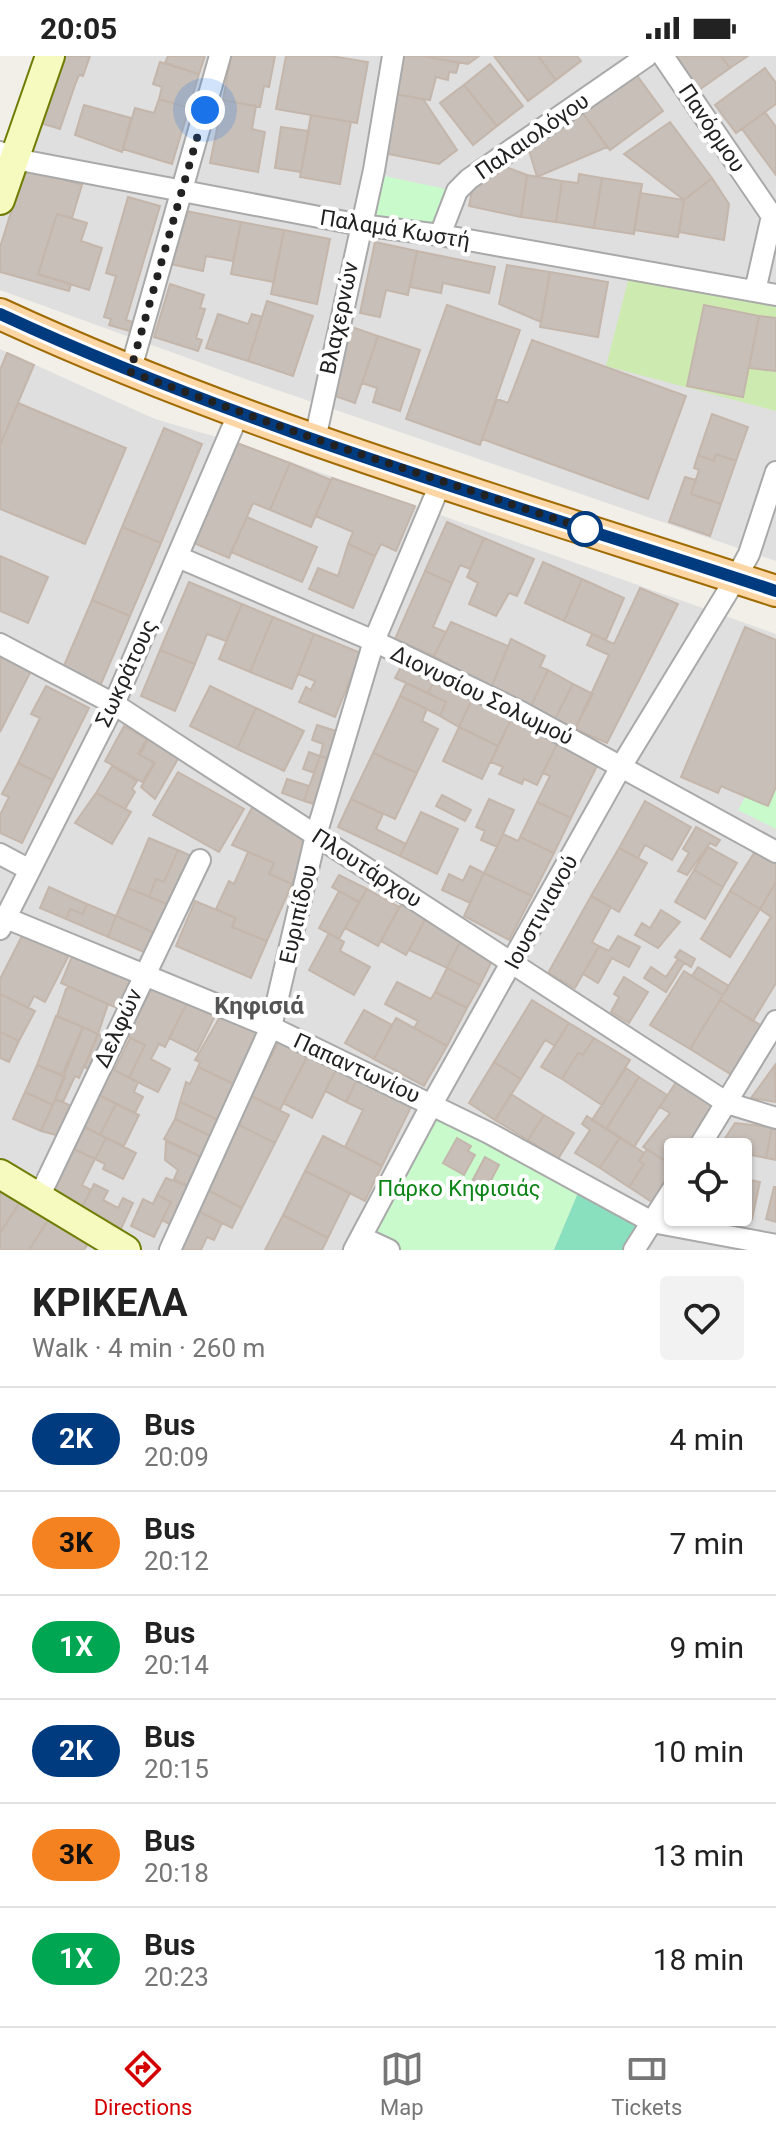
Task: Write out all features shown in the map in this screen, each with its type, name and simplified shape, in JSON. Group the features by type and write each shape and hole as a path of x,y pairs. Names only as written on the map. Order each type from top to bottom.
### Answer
{"main road":[{"path":"0,200 8,155 50,56"},
{"path":"0,314 130,372 315,439 776,591"},
{"path":"0,1174 126,1250"}],"street":[{"path":"130,372 220,56"},
{"name":"Βλαχερνών","path":"315,439 393,56"},
{"name":"Παλαιολόγου","path":"440,235 457,191 469,179 647,56"},
{"name":"Πανόρμου","path":"663,56 774,215 755,291"},
{"name":"Παλαμά Κωστή","path":"8,155 182,192 361,225 440,235 776,295"},
{"name":"Σωκράτους","path":"3,924 114,704 240,410"},
{"name":"Ιουστινιανού","path":"357,1244 622,765 736,578 749,554 776,472"},
{"name":"Ευριπίδου","path":"170,1250 271,1027 316,835 374,641 441,482"},
{"name":"Διονυσίου Σολωμού","path":"178,557 374,641 622,765 776,852"},
{"name":"Πλουτάρχου","path":"0,644 114,704 727,1103 776,1118"},
{"path":"0,854 30,870"},
{"name":"Δελφών","path":"39,1197 200,860"},
{"name":"Παπαντωνίου","path":"3,924 271,1027 583,1181 652,1222"},
{"path":"705,1138 776,1021"},
{"path":"634,1250 664,1203"},
{"path":"652,1222 776,1245"},
{"path":"357,1244 389,1250"}],"shaded area":[{"path":"53,56 776,56 776,561 251,381 0,290 0,200"},
{"path":"0,349 155,419 237,443 776,634 776,1250 0,1250"}],"green space":[{"path":"375,174 469,194 448,233 373,228"},
{"path":"629,277 776,305 776,411 606,366"},
{"path":"754,781 776,789 776,829 738,810"},
{"name":"Πάρκο Κηφισιάς","path":"432,1104 583,1181 554,1250 389,1250 361,1237"},
{"path":"583,1181 652,1222 634,1250 554,1250"}],"building":[{"path":"55,56 90,56 83,76 79,75 60,129 34,121"},
{"path":"168,56 205,56 199,74 165,63"},
{"path":"231,56 275,56 269,87 264,86 260,107 223,100"},
{"path":"286,56 331,56 368,62 357,123 276,109"},
{"path":"401,56 422,56 459,63 456,73 449,72 448,80 436,77 430,100 394,94"},
{"path":"422,56 479,56 468,64"},
{"path":"494,56 538,56 556,80 528,101"},
{"path":"538,56 577,56 581,61 556,80"},
{"path":"671,56 721,56 730,68 696,92"},
{"path":"721,56 748,56 730,68"},
{"path":"160,62 199,74 189,108 159,99 162,87 153,84"},
{"path":"490,64 523,106 497,126 464,85"},
{"path":"765,68 776,83 776,104 736,133 715,105"},
{"path":"633,70 663,111 610,150 580,109"},
{"path":"464,85 497,126 473,145 440,103"},
{"path":"394,94 423,99 457,150 439,164 383,153"},
{"path":"159,99 189,108 172,164 123,149 135,108 154,113"},
{"path":"223,100 256,106 252,129 265,132 258,172 210,163"},
{"path":"84,105 131,118 122,152 75,135"},
{"path":"580,109 607,147 537,177 528,147"},
{"path":"765,112 776,127 776,175 742,129"},
{"path":"311,115 351,122 340,184 300,177"},
{"path":"670,122 712,178 684,200 624,154"},
{"path":"281,127 309,131 301,172 275,168"},
{"path":"495,163 527,175 521,217 469,206 474,180"},
{"path":"25,168 82,185 72,218 57,214 38,274 71,284 69,291 0,272 0,247"},
{"path":"579,174 602,178 594,228 556,222 562,181 578,183"},
{"path":"527,175 562,181 556,222 521,217"},
{"path":"602,178 642,184 634,234 594,228"},
{"path":"712,178 729,204 724,240 679,232 684,200"},
{"path":"640,193 684,200 678,237 634,230"},
{"path":"128,197 160,206 126,320 136,323 133,332 109,325 111,319 104,317 116,276 106,273"},
{"path":"181,210 241,222 233,261 206,256 203,271 170,264"},
{"path":"57,214 87,223 81,241 102,248 89,290 38,274"},
{"path":"241,222 284,230 274,282 231,274"},
{"path":"284,230 330,239 317,304 271,294"},
{"path":"375,242 417,251 408,295 386,290 380,317 360,313"},
{"path":"417,251 495,267 489,293 443,283 441,293 410,287"},
{"path":"507,265 550,272 541,322 499,304"},
{"path":"550,272 608,282 598,337 540,327"},
{"path":"170,284 204,295 200,308 205,309 196,338 202,340 198,351 154,337"},
{"path":"267,301 313,316 293,376 248,361"},
{"path":"447,305 520,330 480,445 406,419"},
{"path":"704,305 759,316 743,397 687,386"},
{"path":"218,314 248,324 252,314 262,317 248,361 206,348"},
{"path":"759,316 776,318 776,371 749,368"},
{"path":"349,326 378,336 355,403 326,393"},
{"path":"378,336 420,350 400,411 373,402 377,388 362,383"},
{"path":"532,340 686,396 648,499 482,439 497,399 508,403"},
{"path":"7,353 34,365 0,445 0,370"},
{"path":"18,403 126,448 85,544 0,509 0,445"},
{"path":"712,414 748,427 736,461 716,454 714,461 698,455"},
{"path":"164,428 202,444 161,543 122,527"},
{"path":"237,443 290,463 270,510 253,503 229,558 189,541"},
{"path":"716,454 736,461 721,504 691,494 699,470 694,468 698,455 714,461"},
{"path":"290,463 331,480 311,527 270,510"},
{"path":"685,477 696,480 691,494 721,504 710,536 669,522"},
{"path":"332,478 415,506 396,551 381,544 375,556 348,544 353,532 315,516"},
{"path":"247,517 317,547 302,582 231,552"},
{"path":"447,522 484,538 470,569 460,565 452,583 425,571"},
{"path":"122,527 161,543 130,616 92,600"},
{"path":"484,538 534,559 517,596 509,593 496,616 469,604 478,583 467,577"},
{"path":"348,544 375,556 353,608 309,589 318,568 338,576"},
{"path":"0,556 48,577 28,623 0,611"},
{"path":"543,562 582,579 564,621 525,603"},
{"path":"425,571 452,583 433,627 446,632 434,656 395,639"},
{"path":"582,579 624,598 606,640 564,621"},
{"path":"189,582 242,604 226,641 207,634 195,664 160,650"},
{"path":"640,588 678,604 607,743 575,729 609,655 587,645 592,634 614,644"},
{"path":"92,600 130,616 101,684 63,668"},
{"path":"242,604 273,617 250,672 219,659"},
{"path":"273,617 314,634 292,689 250,672"},
{"path":"451,622 508,646 491,688 434,656"},
{"path":"745,627 776,640 776,787 768,806 721,786 718,793 681,777"},
{"path":"314,634 361,653 335,717 299,702 306,687 311,690 315,681 298,674"},
{"path":"511,639 545,656 540,667 548,670 531,706 491,688"},
{"path":"0,648 34,665 0,732"},
{"path":"160,650 195,664 175,711 141,696"},
{"path":"404,661 436,677 428,693 395,678"},
{"path":"548,670 573,684 555,719 531,706"},
{"path":"436,677 474,695 459,727 440,716 446,702 428,693"},
{"path":"406,683 446,702 440,716 400,696"},
{"path":"573,684 593,694 575,729 555,719"},
{"path":"46,686 89,708 53,780 18,763 40,718 31,714"},
{"path":"210,686 256,708 237,749 190,726"},
{"path":"474,695 514,713 498,746 459,727"},
{"path":"400,696 427,709 422,721 438,729 417,773 373,753"},
{"path":"256,708 304,731 284,771 237,749"},
{"path":"514,713 535,723 531,732 559,740 537,785 524,779 522,784 499,774 503,767 491,762"},
{"path":"317,725 339,732 329,759 320,756 323,744 312,740"},
{"path":"124,726 147,739 138,754 154,763 142,782 105,761"},
{"path":"459,727 498,746 482,779 443,761"},
{"path":"148,739 179,757 155,799 141,787 155,763 140,755"},
{"path":"559,740 600,760 571,818 537,802 550,776 543,773"},
{"path":"309,752 320,756 314,773 303,769"},
{"path":"373,753 417,773 395,819 351,799"},
{"path":"320,756 329,759 314,804 304,801"},
{"path":"18,763 53,780 22,843 0,833 0,815 9,797 2,794"},
{"path":"112,766 137,781 132,789 135,792 125,809 96,793"},
{"path":"178,772 244,809 219,852 153,815"},
{"path":"287,779 309,786 304,801 282,793"},
{"path":"96,793 131,812 112,844 75,823"},
{"path":"442,795 471,810 465,821 436,806"},
{"path":"351,799 383,814 376,829 406,844 400,856 338,827"},
{"path":"489,799 514,810 497,847 481,840 485,831 476,827"},
{"path":"645,801 691,827 672,860 645,845 638,858 619,848"},
{"path":"537,802 571,818 554,853 520,837"},
{"path":"254,804 311,842 292,884 269,874 274,863 232,845"},
{"path":"421,812 458,829 437,874 400,856"},
{"path":"696,827 720,840 716,846 710,843 687,875 678,871 689,853 683,849"},
{"path":"503,834 518,841 520,837 554,853 532,896 484,873"},
{"path":"149,838 178,850 164,882 156,879 149,897 128,888"},
{"path":"759,845 776,855 776,882 760,909 730,891"},
{"path":"708,847 737,863 723,887 694,870"},
{"path":"619,848 647,863 619,912 591,896"},
{"path":"178,850 191,856 193,851 197,853 174,907 149,897 156,879 164,882"},
{"path":"248,852 274,863 269,874 292,884 267,941 232,927 236,918 216,909 229,881 234,884"},
{"path":"470,866 484,873 470,903 442,890 449,874 463,881"},
{"path":"694,870 723,887 705,919 675,902"},
{"path":"484,873 532,896 509,940 464,916"},
{"path":"339,875 367,889 359,902 332,887"},
{"path":"776,882 776,983 753,1021 720,1000 771,917 760,909"},
{"path":"49,887 87,904 83,914 70,909 66,919 40,908"},
{"path":"128,888 174,907 162,936 116,916"},
{"path":"367,889 399,907 378,946 345,928"},
{"path":"339,891 359,902 339,939 319,928"},
{"path":"730,891 760,909 730,957 701,939"},
{"path":"591,896 611,907 592,942 599,946 575,988 548,973"},
{"path":"195,901 236,918 232,927 267,941 251,978 176,946"},
{"path":"402,903 426,918 406,955 381,941"},
{"path":"87,904 116,916 108,937 66,919 70,909 83,914"},
{"path":"661,910 680,922 658,948 635,935 642,923 650,928"},
{"path":"116,916 160,935 151,955 108,937"},
{"path":"426,918 463,936 447,968 409,950"},
{"path":"25,930 70,953 45,1002 34,996 28,1008 0,994 0,979"},
{"path":"329,933 344,942 340,951 370,967 354,995 309,970"},
{"path":"463,936 496,953 480,985 447,968"},
{"path":"618,936 640,947 629,967 612,958 598,983 583,974 599,946 609,951"},
{"path":"680,950 695,959 691,967 675,957"},
{"path":"73,954 132,980 119,1009 61,983"},
{"path":"678,959 684,963 666,992 644,978 651,967 666,977"},
{"path":"698,967 729,986 723,995 692,976"},
{"path":"447,968 480,985 467,1008 435,992"},
{"path":"684,971 723,995 690,1049 650,1025"},
{"path":"624,977 648,992 629,1023 611,1012 619,997 614,994"},
{"path":"397,982 431,999 435,992 467,1008 447,1046 414,1028 418,1021 385,1004"},
{"path":"153,986 187,1003 165,1047 159,1044 151,1059 170,1069 158,1092 129,1078 145,1045 127,1036"},
{"path":"70,987 108,1004 98,1034 57,1016 66,989"},
{"path":"0,994 35,1011 19,1041 0,1032"},
{"path":"532,1000 569,1023 555,1046 545,1040 521,1079 494,1062"},
{"path":"720,1000 762,1026 732,1075 690,1049"},
{"path":"187,1003 215,1016 197,1052 169,1038"},
{"path":"364,1010 392,1025 374,1059 345,1043"},
{"path":"221,1015 259,1033 235,1085 198,1067 200,1062 195,1060"},
{"path":"56,1016 83,1027 62,1075 37,1065"},
{"path":"396,1018 447,1046 424,1086 374,1059"},
{"path":"569,1023 594,1038 583,1055 578,1053 562,1079 541,1067"},
{"path":"83,1027 98,1034 79,1078 75,1076 63,1102 55,1099"},
{"path":"0,1032 19,1041 9,1062 0,1058"},
{"path":"98,1034 108,1039 94,1071 84,1067"},
{"path":"130,1038 145,1045 129,1078 114,1070"},
{"path":"594,1038 630,1060 602,1105 562,1079 578,1053 583,1055"},
{"path":"280,1039 309,1053 280,1110 251,1096"},
{"path":"309,1053 337,1068 312,1118 283,1103"},
{"path":"494,1062 521,1079 495,1120 469,1103"},
{"path":"37,1065 65,1077 53,1105 25,1092"},
{"path":"775,1065 776,1102 751,1098"},
{"path":"198,1067 241,1087 224,1123 180,1102 186,1082 190,1084"},
{"path":"110,1068 138,1082 134,1092 143,1097 135,1113 97,1094"},
{"path":"337,1068 358,1078 346,1102 325,1091"},
{"path":"626,1068 639,1077 606,1129 592,1120"},
{"path":"680,1076 720,1102 698,1138 664,1138 664,1160 643,1147 670,1113 660,1107"},
{"path":"639,1077 667,1095 634,1147 606,1129"},
{"path":"358,1078 412,1105 382,1166 345,1147 363,1110 346,1102"},
{"path":"25,1092 53,1105 41,1131 13,1119"},
{"path":"511,1094 544,1115 528,1140 495,1120"},
{"path":"99,1095 116,1104 100,1135 83,1126"},
{"path":"251,1096 289,1115 275,1143 237,1124"},
{"path":"55,1099 76,1108 64,1137 41,1131"},
{"path":"180,1102 227,1124 219,1140 175,1119"},
{"path":"116,1104 139,1115 124,1146 100,1135"},
{"path":"544,1115 574,1133 558,1159 528,1140"},
{"path":"587,1116 620,1137 600,1168 575,1153 590,1130 582,1124"},
{"path":"175,1119 219,1140 210,1161 164,1139"},
{"path":"735,1123 772,1127 766,1158 752,1155 752,1138 725,1138"},
{"path":"237,1124 275,1143 242,1208 204,1188"},
{"path":"85,1127 106,1138 95,1159 74,1149"},
{"path":"772,1127 776,1128 776,1160 766,1158"},
{"path":"323,1136 382,1166 365,1201 305,1171"},
{"path":"620,1137 644,1153 639,1161 644,1164 629,1187 600,1168"},
{"path":"106,1138 136,1153 123,1179 103,1169 105,1164 95,1159"},
{"path":"457,1138 471,1146 468,1151 475,1155 464,1175 443,1163"},
{"path":"166,1141 210,1161 196,1190 174,1179 178,1170 165,1160"},
{"path":"74,1149 95,1159 82,1185 91,1190 81,1209 52,1194"},
{"path":"647,1149 664,1160 664,1190 655,1204 629,1187 644,1164 639,1161"},
{"path":"485,1157 499,1165 485,1192 470,1185"},
{"path":"305,1171 350,1193 328,1238 283,1215"},
{"path":"166,1178 193,1188 175,1227 162,1220 171,1202 157,1195"},
{"path":"752,1180 760,1182 752,1219"},
{"path":"94,1184 108,1191 103,1200 118,1208 123,1198 133,1203 121,1229 81,1209"},
{"path":"0,1185 22,1199 0,1233"},
{"path":"776,1187 776,1222 766,1219"},
{"path":"204,1188 242,1208 232,1228 194,1209"},
{"path":"157,1195 171,1202 154,1237 131,1226 143,1199 153,1204"},
{"path":"22,1199 50,1217 29,1250 0,1250 0,1233"},
{"path":"194,1209 222,1223 214,1240 207,1237 201,1250 173,1250"},
{"path":"283,1215 328,1238 322,1250 265,1250"},
{"path":"50,1217 89,1242 84,1250 29,1250"}],"bus line":[{"name":"2Κ","path":"0,314 130,372 315,439 776,591"}],"district":[{"name":"Κηφισιά","path":"259,1006"}],"route":[{"path":"205,110 130,372 315,439 589,530 585,529"}]}
